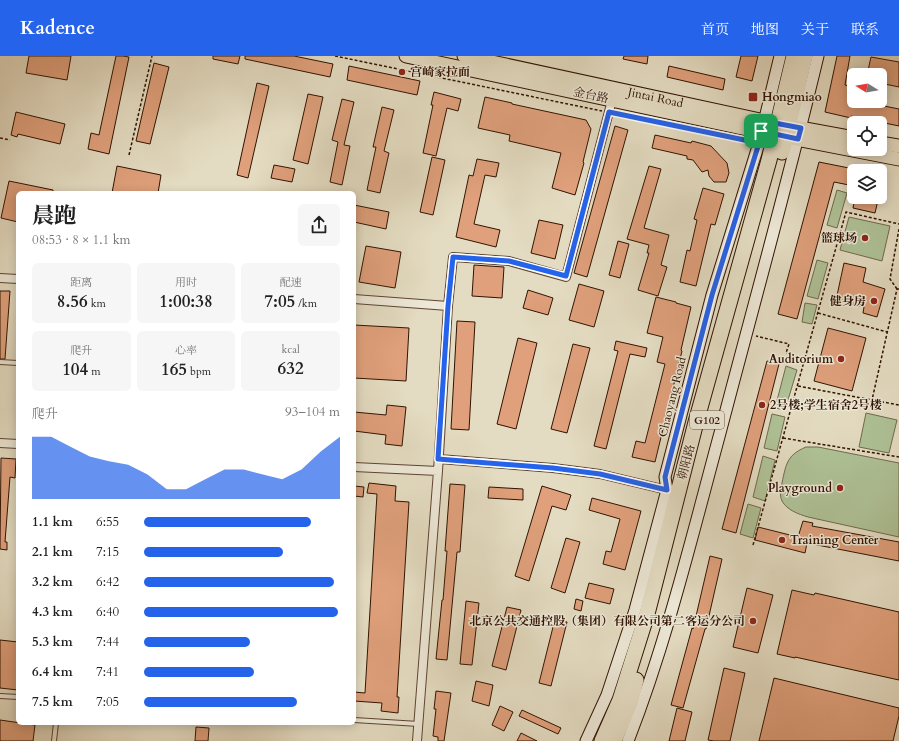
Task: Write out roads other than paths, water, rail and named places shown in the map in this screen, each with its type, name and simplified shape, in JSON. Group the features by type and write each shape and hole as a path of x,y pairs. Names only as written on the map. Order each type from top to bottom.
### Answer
{"highway":[{"name":"朝阳路","path":"614,741 624,701 652,622 689,482 779,131 794,56"},
{"name":"朝阳路","path":"779,131 805,56"},
{"name":"朝阳路","path":"602,741 624,701"}],"main road":[{"name":"金台路","path":"406,56 611,106 779,131"},
{"name":"Jintai Road","path":"464,56 779,131"},
{"path":"779,131 847,137"},
{"path":"779,131 899,159"},
{"path":"887,143 899,146"}],"street":[{"name":"Chaoyang Road","path":"586,741 624,701 670,618 746,333 779,131 780,56"},
{"name":"Chaoyang Road","path":"628,741 624,701 635,610 667,490 665,477 710,303 779,131 818,56"},
{"path":"418,741 438,471 448,306 453,257 509,261 566,276 611,106"},
{"path":"0,278 16,279"},
{"path":"356,299 448,306"},
{"path":"0,443 16,444"},
{"path":"438,459 561,469 600,474 667,490"},
{"path":"356,467 438,471"}],"lane":[{"path":"0,362 16,364"},
{"path":"0,696 16,697"},
{"path":"356,720 419,724"},
{"path":"54,741 56,725"}],"place":[{"name":"宫崎家拉面","path":"402,72"},
{"name":"Hongmiao","path":"753,97"},
{"name":"篮球场","path":"865,238"},
{"name":"健身房","path":"874,301"},
{"name":"Auditorium","path":"841,359"},
{"name":"2号楼;学生宿舍2号楼","path":"762,405"},
{"name":"Playground","path":"840,488"},
{"name":"Training Center","path":"782,540"},
{"name":"北京公共交通控股（集团）有限公司第二客运分公司","path":"753,621"}]}
